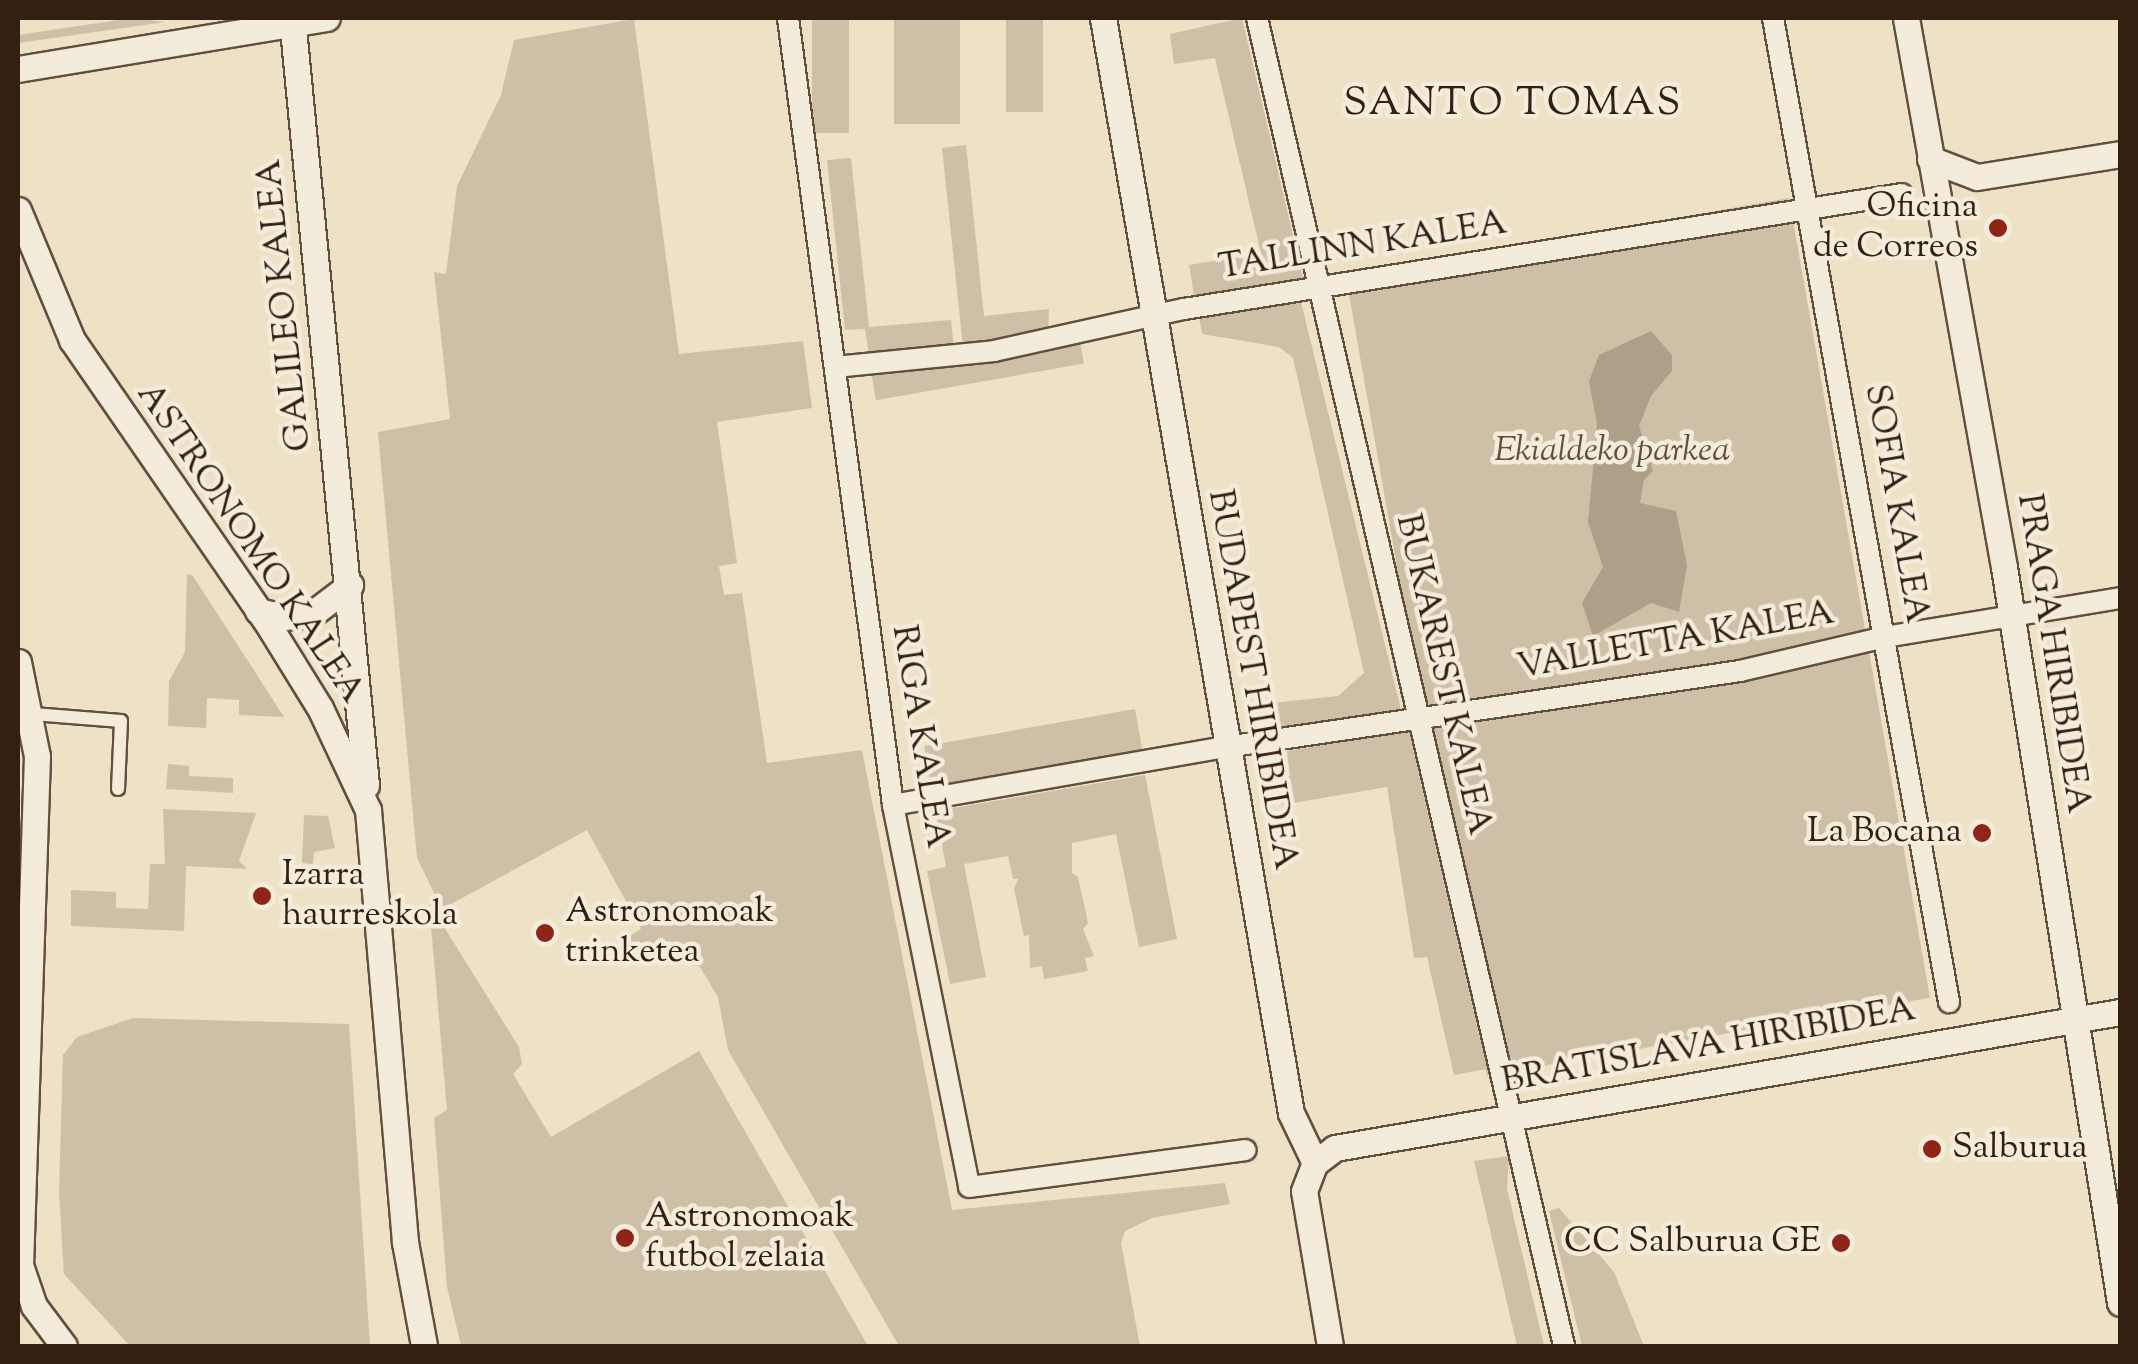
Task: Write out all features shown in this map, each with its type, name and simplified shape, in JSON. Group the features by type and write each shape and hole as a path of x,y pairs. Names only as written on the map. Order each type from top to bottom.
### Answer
{"street":[{"path":"18,69 327,18"},
{"name":"RIGA KALEA","path":"788,18 893,805 969,1187 1246,1150"},
{"name":"BUDAPEST HIRIBIDEA","path":"1104,18 1291,1113 1315,1163"},
{"name":"BUKAREST KALEA","path":"1258,18 1316,289 1564,1346"},
{"name":"SOFIA KALEA","path":"1773,18 1949,1002"},
{"name":"PRAGA HIRIBIDEA","path":"1906,18 2012,616 2120,1304"},
{"name":"GALILEO KALEA","path":"292,21 350,585 368,810"},
{"path":"1930,160 1977,177 2120,154"},
{"name":"TALLINN KALEA","path":"835,367 994,352 1154,315 1902,194"},
{"name":"ASTRONOMO KALEA","path":"18,210 72,340 320,708 368,810 405,1242 424,1346"},
{"path":"258,611 284,618 312,614 350,585"},
{"name":"VALLETTA KALEA","path":"893,805 1226,747 1740,671 1886,636 2120,598"},
{"path":"18,662 33,714 26,822 20,1265 34,1306 64,1346"},
{"name":"BRATISLAVA HIRIBIDEA","path":"1315,1163 1335,1148 1364,1141 2120,1012"},
{"path":"1315,1163 1304,1191 1330,1346"}],"lane":[{"path":"33,714 121,720 118,789"}],"green space":[{"path":"132,18 165,22 18,43 18,35"},
{"path":"812,18 849,18 849,133 812,133"},
{"path":"894,18 960,18 960,124 894,124"},
{"path":"1006,18 1043,18 1043,112 1006,112"},
{"path":"1242,18 1304,282 1195,301 1189,265 1261,253 1215,58 1174,64 1170,34"},
{"path":"634,19 679,354 803,341 812,408 717,422 737,563 719,566 724,595 742,593 767,763 862,750 952,1210 1225,1183 1230,1204 1152,1218 1125,1231 1121,1243 1140,1346 899,1346 728,1050 718,997 700,967 633,947 628,937 641,929 587,830 442,909 417,858 378,432 450,419 434,272 446,274 457,186 501,95 514,40"},
{"path":"966,145 984,316 1049,309 1048,335 963,347 942,148"},
{"path":"851,158 869,327 951,320 954,348 870,362 865,329 845,330 827,160"},
{"name":"Ekialdeko parkea","path":"1789,198 1930,998 1487,1076 1346,276"},
{"path":"1301,302 1401,710 1269,733 1264,704 1338,696 1364,673 1293,358 1279,347 1202,334 1199,318"},
{"path":"1079,336 1084,364 876,400 871,373"},
{"path":"187,574 193,576 284,717 239,715 239,700 207,698 206,728 168,726 169,681 185,652"},
{"path":"1135,709 1143,755 932,792 924,746"},
{"path":"1409,731 1487,1069 1454,1075 1427,957 1414,958 1387,787 1281,805 1277,779 1290,776 1287,751"},
{"path":"168,764 189,766 189,776 233,778 233,793 166,789"},
{"path":"1145,775 1177,939 1139,947 1116,834 1072,843 1072,873 1078,877 1088,923 1083,929 1094,956 1085,958 1088,971 1044,979 1042,966 1030,968 1029,935 1024,936 1014,889 1018,879 1013,879 1008,856 964,864 986,977 950,984 927,871 946,867 936,811"},
{"path":"163,809 256,813 239,861 247,869 186,866 184,931 71,926 71,890 116,892 116,908 148,909 150,864 165,864"},
{"path":"304,815 328,816 335,848 314,852 313,864 302,863"},
{"name":"Astronomoak futbol zelaia","path":"429,903 519,1047 522,1064 513,1074 551,1137 699,1051 868,1346 461,1346 447,1287 434,1118 447,1110"},
{"path":"133,1018 349,1024 370,1346 130,1346 64,1274 59,1193 63,1055 77,1037"},
{"path":"1509,1156 1507,1189 1544,1346 1517,1346 1474,1161"},
{"path":"1559,1208 1614,1272 1644,1346 1582,1346 1549,1211"}],"shaded area":[{"path":"1651,331 1672,355 1672,371 1651,396 1639,426 1653,471 1644,480 1640,503 1676,511 1687,565 1679,612 1651,603 1593,636 1582,603 1603,567 1588,522 1597,424 1589,381 1599,355"}],"place":[{"name":"Oficina de Correos","path":"1998,228"},
{"name":"La Bocana","path":"1982,833"},
{"name":"Izarra haurreskola","path":"262,896"},
{"name":"Astronomoak trinketea","path":"545,933"},
{"name":"Salburua","path":"1932,1149"},
{"name":"Astronomoak futbol zelaia","path":"625,1238"},
{"name":"CC Salburua GE","path":"1841,1243"}],"district":[{"name":"SANTO TOMAS","path":"1513,105"}]}
